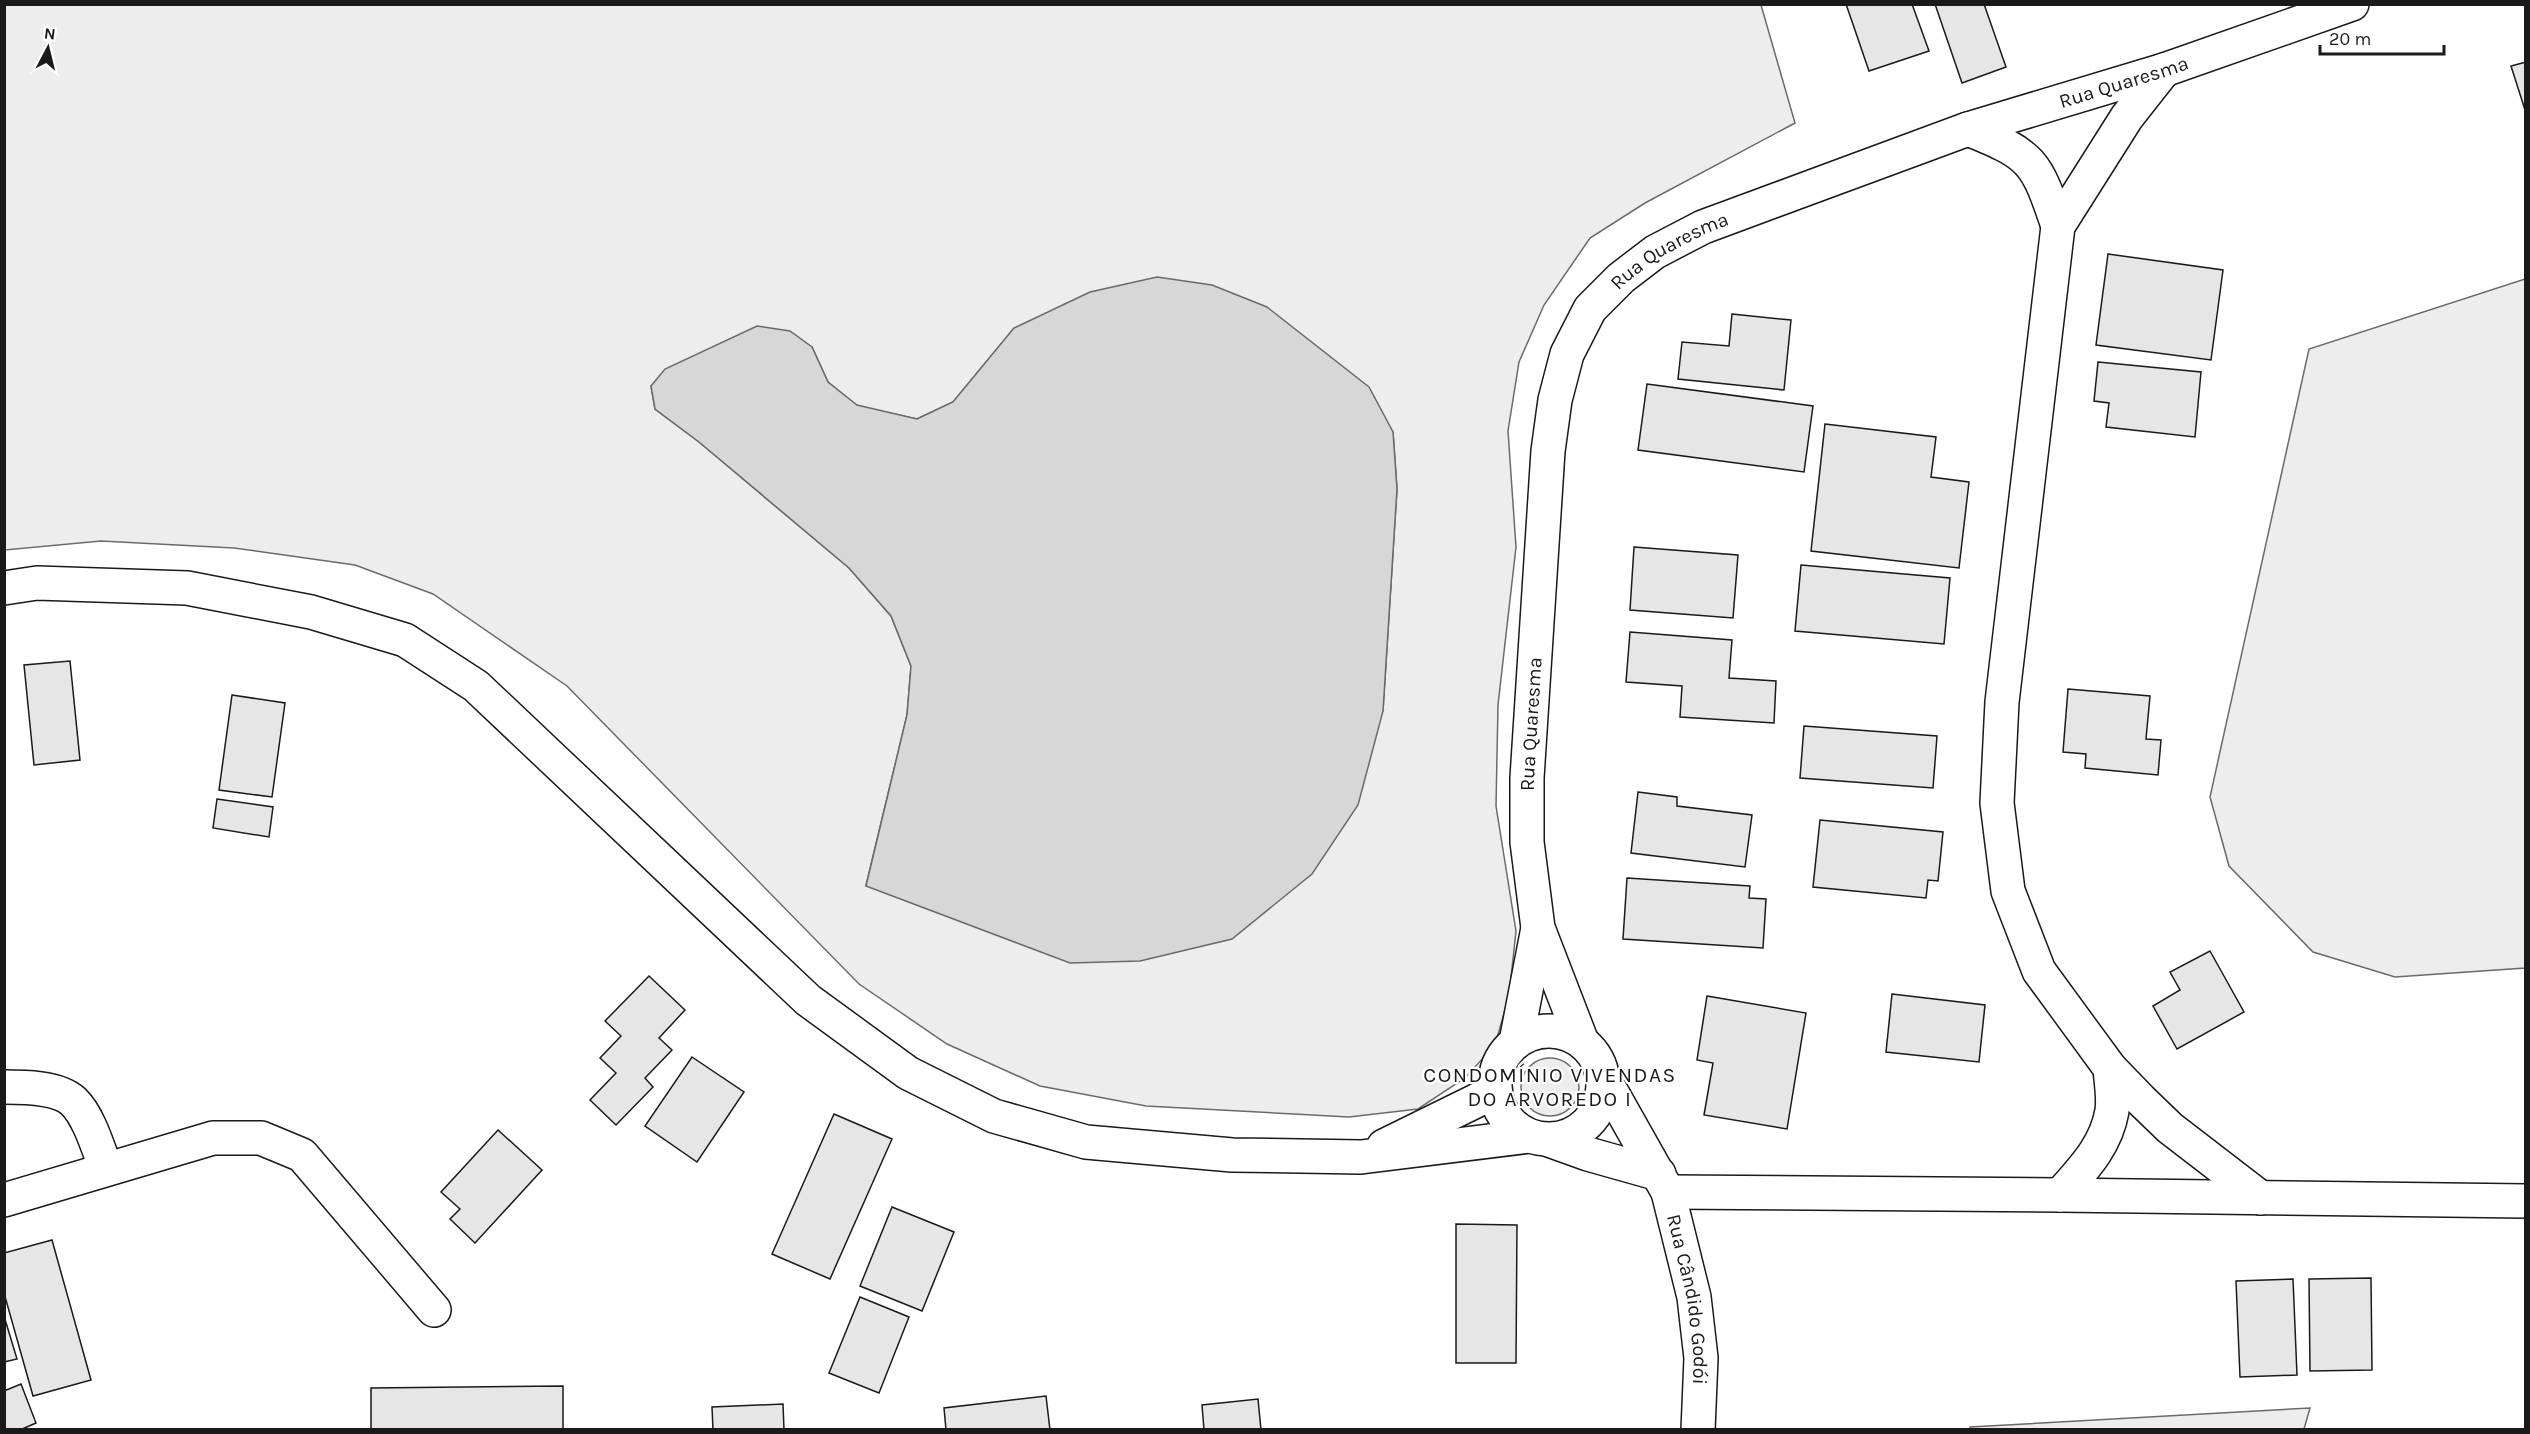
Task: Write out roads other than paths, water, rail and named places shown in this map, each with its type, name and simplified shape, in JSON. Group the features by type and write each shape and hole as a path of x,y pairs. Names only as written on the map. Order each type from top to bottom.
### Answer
{"street":[{"name":"Rua Quaresma","path":"1582,1042 1538,928 1527,842 1527,778 1548,451 1555,400 1567,354 1590,309 1621,278 1655,252 1703,227 1968,129 2164,70 2352,4"},
{"path":"2058,226 2127,117 2164,70"},
{"path":"1968,129 2007,145 2028,160 2043,182 2058,226 2002,702 1996,803 2008,891 2038,971 2110,1068 2170,1128 2261,1198"},
{"path":"4,588 38,583 187,588 311,612 405,640 476,686 808,1000 908,1073 994,1116 1086,1142 1232,1155 1361,1157 1540,1138 1573,1135 1591,1120 1602,1099 1602,1074 1596,1056 1582,1042 1560,1032 1536,1032 1516,1042 1502,1056 1495,1073 1494,1092 1500,1111 1513,1127 1540,1138 1588,1154 1663,1183 2060,1194 2526,1201"},
{"name":"Rua Quaresma","path":"1516,1042 1538,928"},
{"path":"2060,1194 2090,1161 2104,1137 2112,1109 2110,1068"},
{"name":"Rua Cândido Godói","path":"1602,1074 1663,1183 1694,1297 1701,1358 1698,1430"},
{"path":"4,1086 39,1087 72,1100 90,1127 106,1169"},
{"path":"1361,1157 1494,1092"},
{"path":"4,1200 213,1138 261,1138 303,1155 434,1310"}],"district":[{"name":"CONDOMÍNIO VIVENDAS DO ARVOREDO I","path":"1550,1087"}]}
